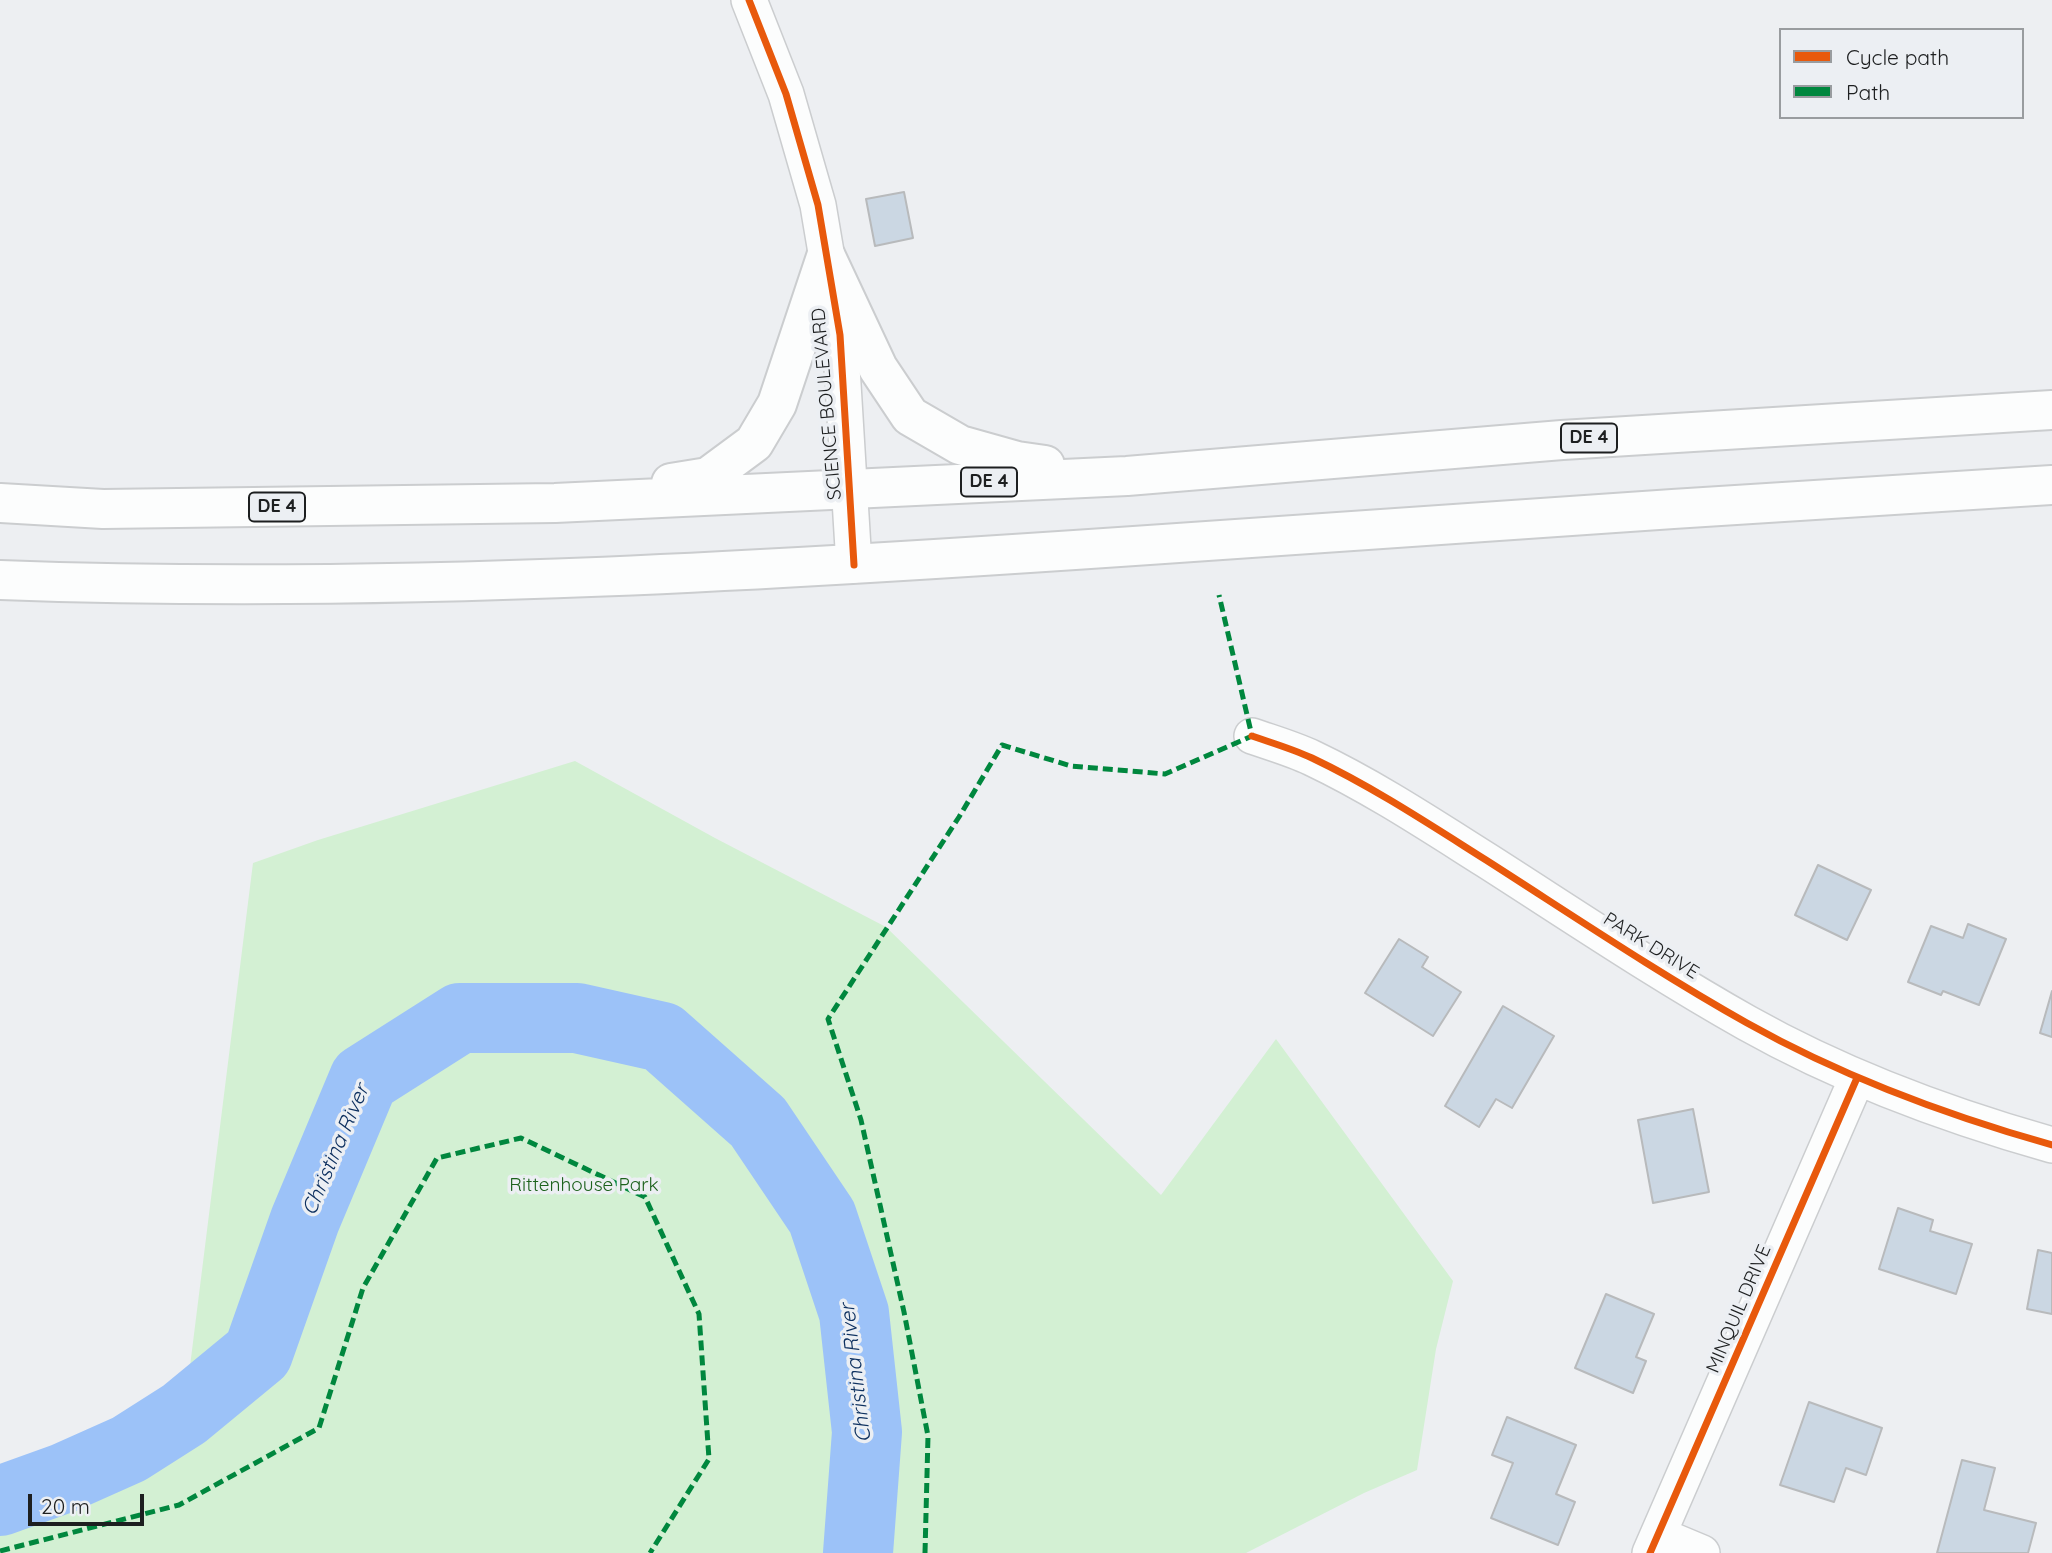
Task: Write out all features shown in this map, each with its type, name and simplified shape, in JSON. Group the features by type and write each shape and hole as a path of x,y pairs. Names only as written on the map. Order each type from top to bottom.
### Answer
{"main road":[{"path":"826,257 878,368 911,416 960,445 1017,461 1127,476"},
{"path":"555,503 708,477 754,443 777,404 826,257"},
{"name":"DE 4","path":"0,503 103,509 555,503 1127,476 1562,440 2052,410"},
{"path":"0,580 170,585 596,578 854,565 2052,485"}],"street":[{"name":"SCIENCE BOULEVARD","path":"749,0 786,94 818,205 840,335 854,565"},
{"name":"PARK DRIVE","path":"1252,736 1310,757 1366,786 1734,1015 1795,1049 1857,1078 1997,1129 2052,1145"},
{"name":"MINQUIL DRIVE","path":"1655,1544 1857,1078"},
{"path":"1655,1544 1702,1553"}],"green space":[{"name":"Rittenhouse Park","path":"575,761 886,927 1161,1195 1276,1039 1453,1281 1436,1349 1417,1470 1364,1493 1246,1553 0,1553 0,1501 64,1478 129,1449 184,1414 253,863 318,840"}],"building":[{"path":"904,192 913,238 875,246 866,199"},
{"path":"1818,865 1871,890 1847,940 1795,915"},
{"path":"1968,924 2006,939 1979,1005 1943,991 1941,995 1908,982 1931,926 1963,938"},
{"path":"1399,939 1428,957 1422,967 1461,992 1433,1036 1365,993"},
{"path":"2052,991 2052,1037 2040,1033"},
{"path":"1503,1006 1554,1036 1512,1108 1496,1099 1479,1127 1445,1106"},
{"path":"1693,1109 1709,1192 1653,1203 1638,1120"},
{"path":"1898,1208 1933,1220 1930,1231 1972,1244 1956,1294 1879,1269"},
{"path":"2038,1250 2052,1253 2052,1314 2027,1309"},
{"path":"1606,1294 1654,1314 1636,1357 1646,1361 1633,1393 1575,1368"},
{"path":"1809,1402 1882,1428 1866,1475 1846,1468 1834,1502 1780,1485"},
{"path":"1507,1417 1576,1445 1556,1494 1575,1502 1558,1545 1491,1518 1513,1463 1492,1455"},
{"path":"1962,1460 1995,1468 1984,1510 2036,1523 2028,1553 1937,1553"}],"waterway":[{"name":"Christina River","path":"0,1501 64,1478 129,1449 184,1414 258,1353 305,1220 364,1079 460,1018 577,1018 662,1037 758,1122 822,1217 854,1313 867,1432 858,1553"}],"marked path":[{"path":"925,1553 928,1436 904,1312 861,1120 828,1019 959,817 1002,745 1071,766 1165,774 1252,736 1219,595"},
{"path":"0,1551 179,1505 319,1428 363,1288 437,1158 521,1138 645,1197 699,1314 709,1459 650,1553"}],"cycle path":[{"path":"749,0 786,94 818,205 840,335 854,565"},
{"path":"1252,736 1312,758 1379,794 1681,984 1783,1043 1896,1093 1973,1121 2052,1145"},
{"path":"1650,1553 1857,1078"}]}
